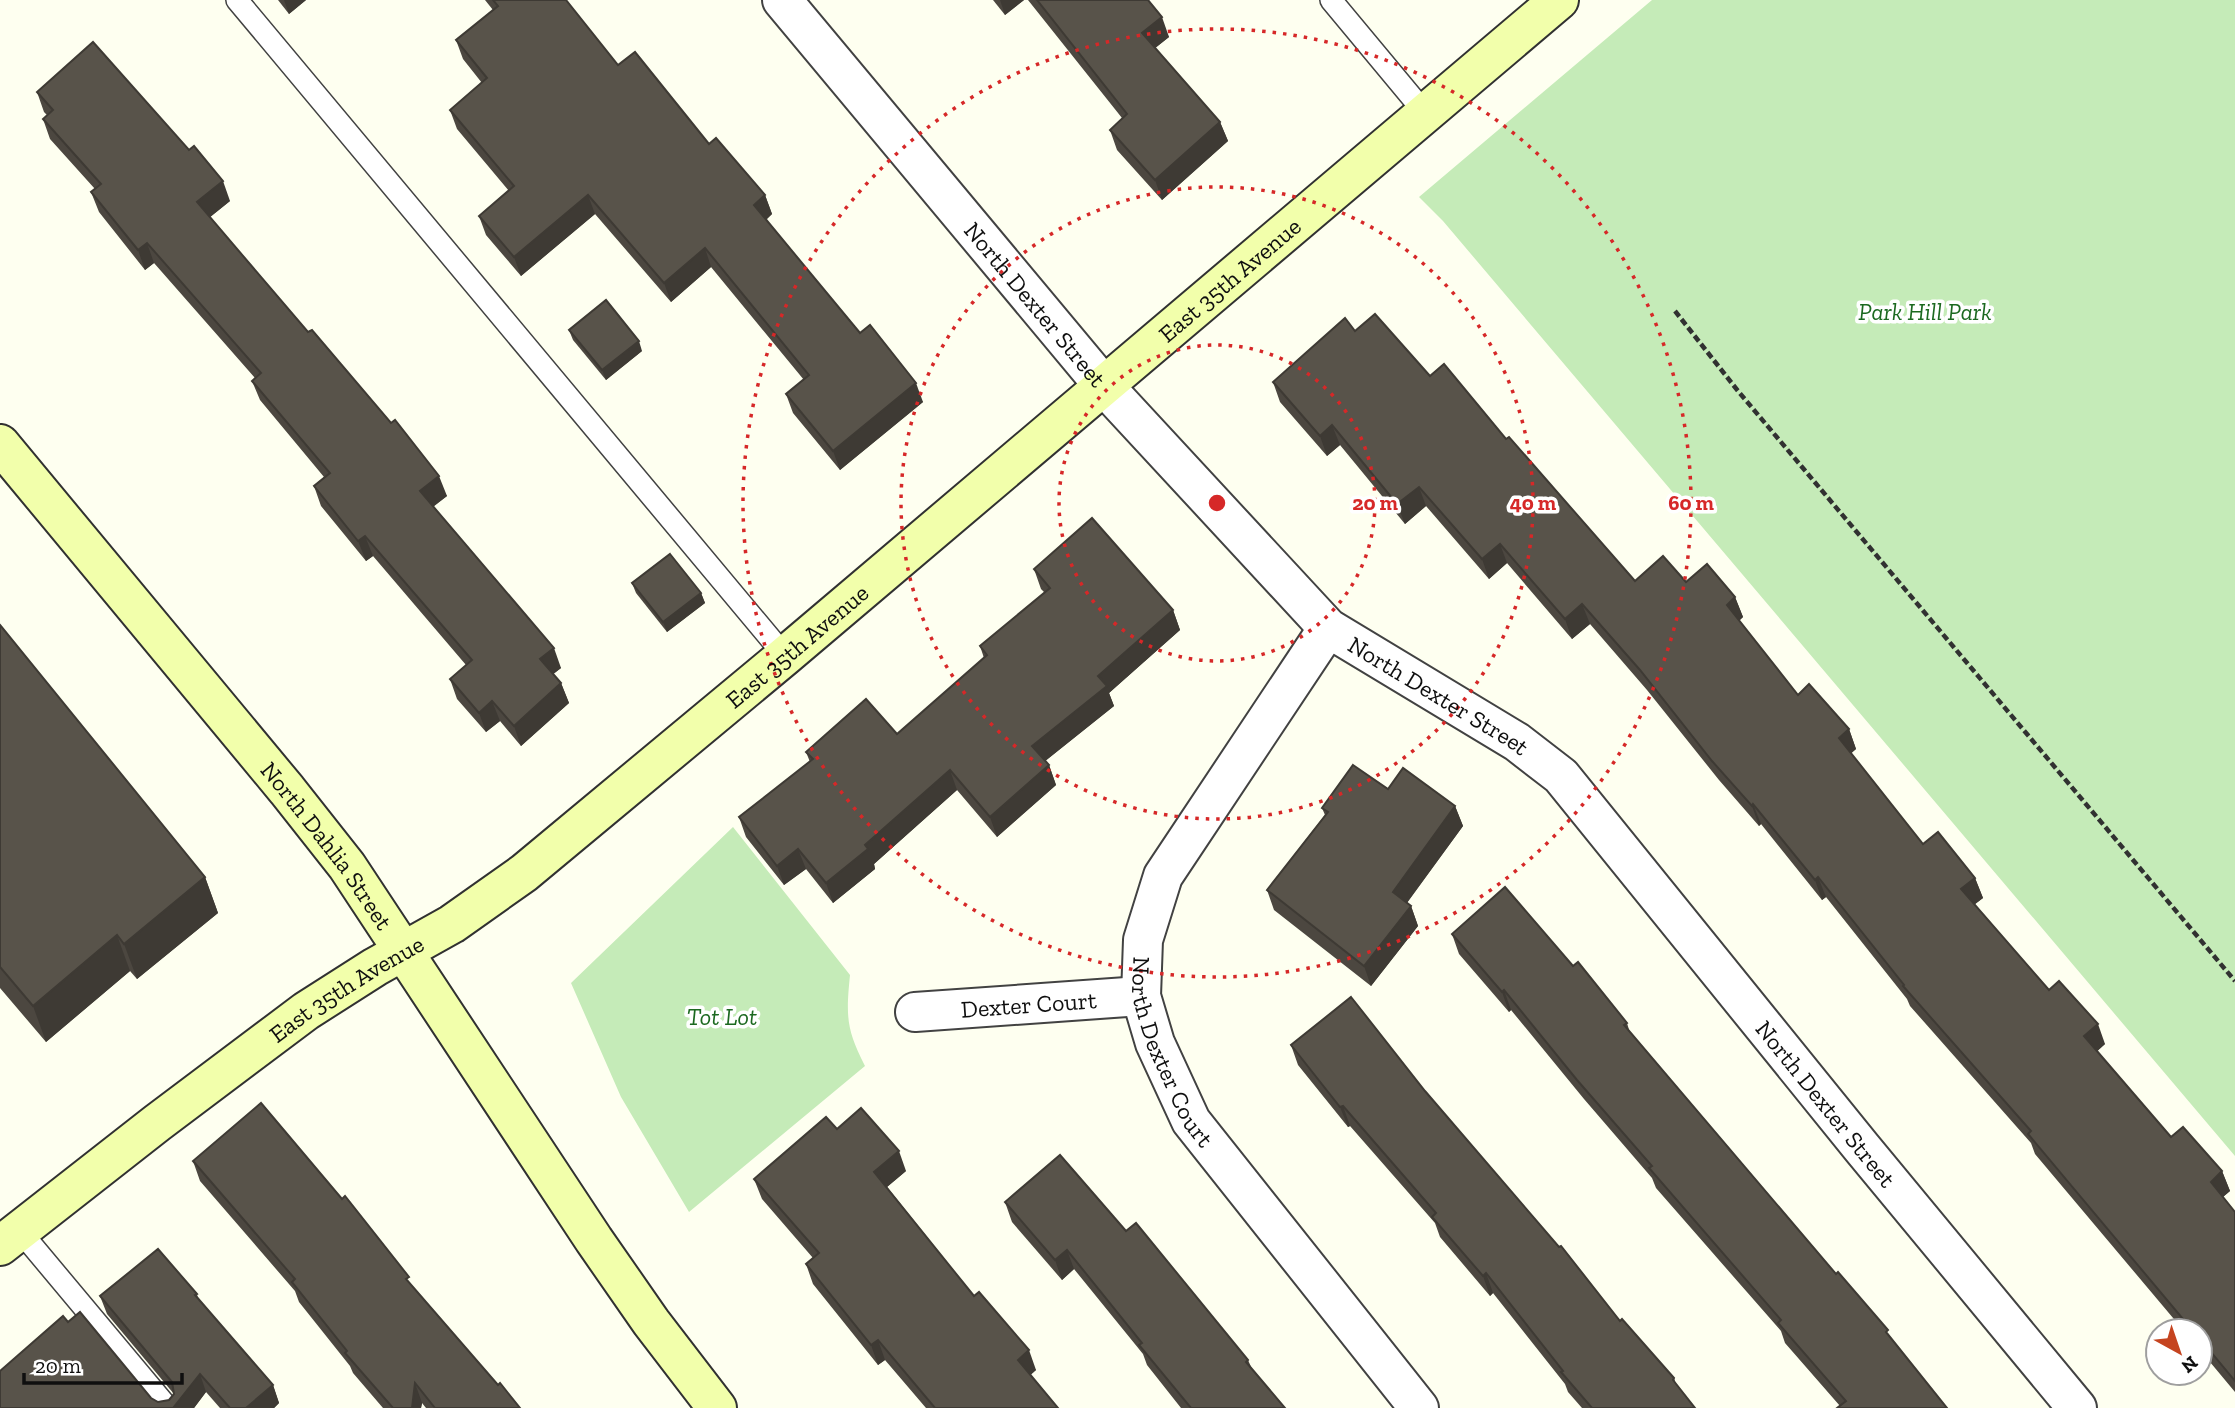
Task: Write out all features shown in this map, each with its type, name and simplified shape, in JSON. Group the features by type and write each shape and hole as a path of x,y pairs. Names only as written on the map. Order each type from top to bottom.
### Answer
{"street":[{"name":"North Dexter Street","path":"782,0 1104,386 1328,628 1517,742 1561,776 1853,1138 2077,1408"},
{"name":"East 35th Avenue","path":"10,1238 306,1011 402,951 452,924 524,873 785,656 1559,0"},
{"name":"North Dahlia Street","path":"0,444 288,790 347,866 601,1250 651,1322 717,1408"},
{"name":"North Dexter Court","path":"1328,628 1163,876 1143,940 1141,996 1155,1043 1191,1121 1419,1408"},
{"name":"Dexter Court","path":"915,1012 1141,996"}],"lane":[{"path":"237,0 785,656"},
{"path":"1331,0 1425,113"},
{"path":"10,1238 167,1408"}],"path":[{"path":"1675,311 1738,391 2235,981"}],"green space":[{"name":"Park Hill Park","path":"1652,0 2235,0 2235,1156 1443,221 1419,197"},
{"name":"Tot Lot","path":"733,827 850,975 849,1022 854,1042 865,1066 689,1212 621,1097 571,983"}],"building":[{"path":"493,0 566,0 618,65 635,52 709,144 716,138 765,195 754,205 860,333 870,325 916,383 833,451 786,394 809,375 705,248 664,283 588,195 514,257 479,216 514,186 450,110 487,78 456,40 498,6"},
{"path":"1037,0 1148,0 1162,17 1142,33 1220,122 1155,180 1110,130 1127,114"},
{"path":"93,42 189,150 194,146 223,181 197,202 308,332 312,330 391,423 395,420 439,476 420,491 554,648 540,659 561,683 514,726 492,701 479,713 450,679 472,660 365,536 358,541 314,486 330,473 252,381 261,373 147,243 138,250 91,192 101,184 43,119 53,110 37,92"},
{"path":"606,300 639,341 602,370 569,330"},
{"path":"1375,314 1430,376 1444,364 1506,439 1509,437 1635,581 1663,556 1686,582 1707,564 1735,597 1727,605 1798,695 1809,684 1849,729 1839,738 1923,844 1938,832 1975,878 1961,889 2049,990 2059,981 2098,1024 2084,1036 2171,1137 2183,1127 2222,1171 2211,1182 2235,1212 2235,1381 2214,1356 2214,1317 2181,1317 2028,1134 2031,1131 1903,986 1818,877 1815,880 1753,804 1752,806 1712,761 1640,670 1582,604 1565,619 1500,544 1482,559 1419,487 1397,504 1332,425 1320,436 1273,382 1345,318 1355,331"},
{"path":"1092,518 1173,610 1098,676 1107,686 1032,746 1049,765 990,817 950,770 865,845 868,849 826,883 798,849 777,866 739,817 813,759 806,752 866,699 897,734 987,655 980,646 1050,588 1034,569"},
{"path":"670,554 701,593 663,622 632,583"},
{"path":"0,625 205,877 124,944 117,935 33,1006 0,967"},
{"path":"1353,765 1388,789 1403,768 1455,806 1393,892 1411,906 1364,966 1267,890 1328,812 1322,808"},
{"path":"1505,887 1573,966 1578,962 1627,1023 1624,1025 1836,1274 1838,1272 1888,1330 1886,1332 1947,1408 1837,1408 1846,1401 1778,1323 1781,1320 1649,1168 1652,1166 1504,990 1502,992 1452,934"},
{"path":"1351,997 1425,1091 1559,1247 1561,1246 1620,1321 1622,1319 1674,1378 1695,1408 1592,1408 1561,1372 1563,1371 1486,1273 1483,1276 1432,1217 1436,1213 1343,1106 1340,1107 1291,1045"},
{"path":"261,1103 342,1199 345,1196 409,1277 406,1279 520,1408 435,1408 415,1383 412,1408 393,1408 345,1353 347,1351 292,1282 295,1279 193,1161"},
{"path":"861,1108 899,1151 874,1172 974,1296 979,1292 1029,1350 1018,1360 1058,1408 935,1408 878,1340 871,1345 806,1264 819,1253 754,1179 826,1117 837,1129"},
{"path":"1060,1155 1126,1231 1136,1223 1285,1408 1191,1408 1067,1250 1055,1260 1005,1202"},
{"path":"158,1249 273,1385 246,1408 230,1408 200,1374 173,1408 0,1408 0,1371 63,1316 68,1322 80,1312 151,1398 158,1402 169,1400 174,1394 172,1382 100,1296"}]}
